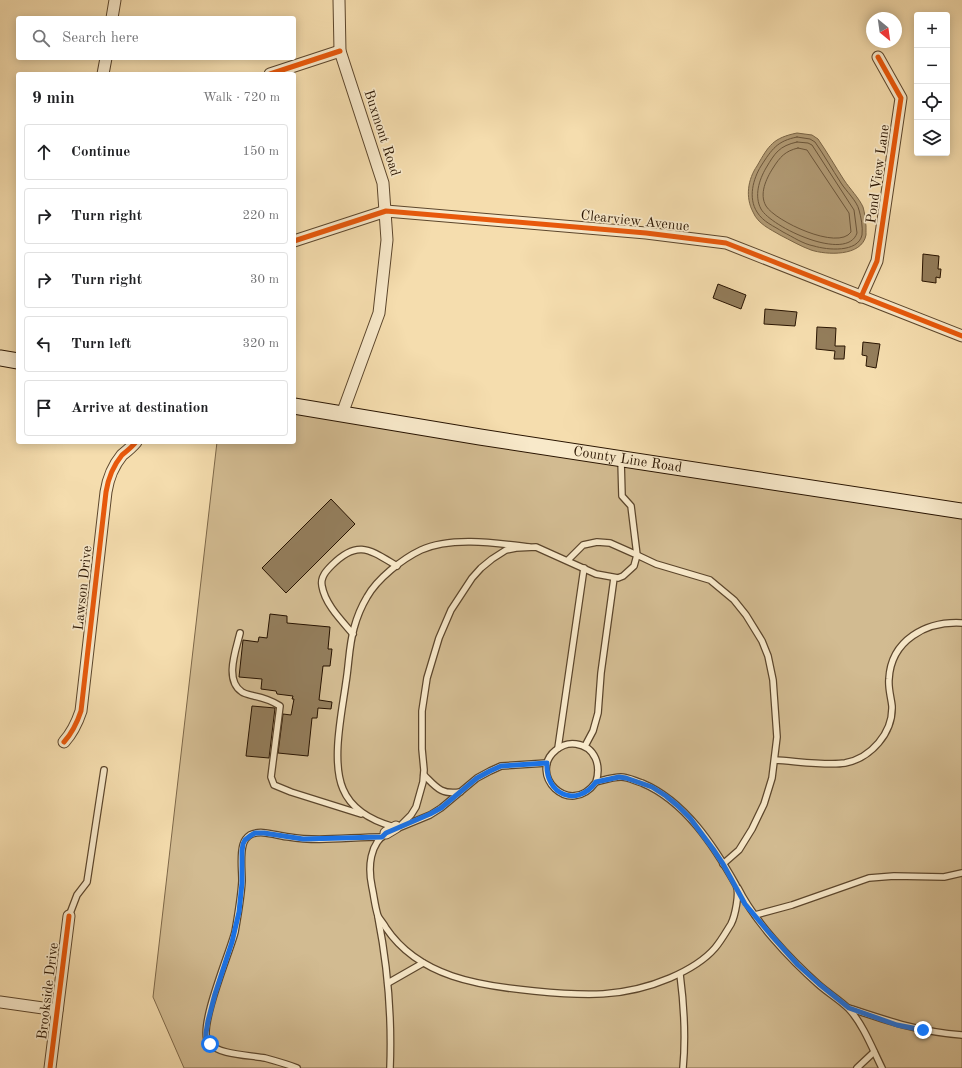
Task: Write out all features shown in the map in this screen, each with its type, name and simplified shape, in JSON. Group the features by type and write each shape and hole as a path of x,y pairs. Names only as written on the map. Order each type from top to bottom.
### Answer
{"main road":[{"path":"0,358 16,361"},
{"name":"County Line Road","path":"296,406 480,437 962,511"}],"street":[{"path":"112,16 115,0"},
{"name":"Buxmont Road","path":"339,0 340,51 383,183 387,240 379,313 342,414"},
{"path":"276,72 340,51"},
{"name":"Pond View Lane","path":"861,297 877,261 901,98 878,57"},
{"path":"103,72 106,60"},
{"name":"Clearview Avenue","path":"296,240 386,211 646,234 726,243 962,336"},
{"name":"Lawson Drive","path":"64,742 75,728 81,711 108,479 122,456 134,444"},
{"path":"384,835 396,827"},
{"name":"Brookside Drive","path":"50,1068 69,916"},
{"path":"0,1002 58,1010"}],"lane":[{"path":"365,816 348,799 342,789 337,758 350,647 360,610 377,583 409,557 422,550 446,544 479,543 540,549 568,560 596,574 614,578 623,576 634,566 637,555 631,506 622,496 621,459"},
{"path":"568,560 583,545 597,542 610,543 656,564 710,580 734,600 752,623 762,640 772,672 777,736 776,760 769,791 759,817 739,850 723,864"},
{"path":"240,634 234,656 232,670 233,681 242,692 271,701 280,706 271,777 274,785 365,816 377,822 396,827 404,823 411,815 421,794 424,774 422,749 423,704 427,678 438,638 447,618 472,578 481,568 506,550 529,547"},
{"path":"353,634 336,614 324,596 321,584 325,572 342,555 354,549 366,550 377,554 397,566"},
{"path":"558,748 584,568"},
{"path":"585,746 593,731 597,717 601,673 614,578"},
{"path":"776,760 835,764 856,760 866,754 875,747 888,729 892,706 889,680 890,668 894,656 899,649 913,635 924,629 943,624 962,623"},
{"path":"571,744 585,746 596,758 599,766 599,774 596,782 591,789 584,794 568,796 560,793 551,784 546,772 547,763 553,752 558,748 571,744"},
{"path":"390,1068 392,1035 385,950 371,884 370,871 374,845 384,835 441,808 477,778 501,766 547,763"},
{"path":"69,916 77,895 87,882 104,770"},
{"path":"424,774 436,787 449,794 460,792"},
{"path":"596,782 619,777 626,778 652,787 678,806 690,818 723,864 738,888 745,904 798,965 849,1008 856,1017 882,1068"},
{"path":"297,1068 266,1059 224,1051 215,1048 206,1038 208,1021 215,994 232,942 239,912 242,883 243,844 255,833 303,839 384,835"},
{"path":"755,915 792,906 868,878 894,876 944,877 962,873"},
{"path":"378,915 394,939 409,953 423,963 452,977 505,989 572,994 618,993 639,989 680,974 705,958 715,948 734,919 738,888"},
{"path":"388,983 423,963"},
{"path":"680,974 685,1036 683,1068"},
{"path":"849,1008 897,1025 962,1035"},
{"path":"856,1068 874,1052"}],"shaded area":[{"path":"296,405 962,510 962,1068 184,1068 153,997 217,444 296,444"}],"water":[{"path":"797,133 812,135 818,139 863,207 865,214 866,235 863,242 851,251 843,253 825,253 811,250 768,228 755,216 748,194 751,177 754,171 772,144 782,137"}],"building":[{"path":"923,254 939,256 938,269 941,269 940,278 936,277 936,283 922,281"},
{"path":"718,284 746,295 741,309 713,298"},
{"path":"765,309 797,312 795,326 764,324"},
{"path":"817,327 836,328 835,346 845,346 844,359 834,359 835,351 816,349"},
{"path":"863,342 880,344 876,368 866,366 867,356 862,355"},
{"path":"331,499 355,524 286,593 262,568"},
{"path":"270,614 287,616 287,623 330,627 328,649 332,649 330,666 323,666 319,700 332,702 331,709 318,708 317,718 312,718 308,756 278,753 283,714 291,715 294,699 292,699 293,696 277,694 276,691 261,689 262,679 239,677 243,640 258,642 259,637 267,638"},
{"path":"252,706 275,708 269,758 246,756"}],"cycle path":[{"path":"276,72 340,51"},
{"path":"861,297 877,261 901,98 878,57"},
{"path":"296,240 386,211 646,233 726,243 962,336"},
{"path":"64,742 70,735 81,711 107,487 111,473 116,464 122,455 134,444"},
{"path":"50,1068 69,916"}],"route":[{"path":"210,1044 206,1038 208,1021 232,942 239,912 242,883 242,851 245,840 255,833 321,840 352,837 382,837 386,833 441,808 477,778 501,766 525,766 547,763 546,772 548,780 560,793 568,796 584,794 591,789 596,782 619,777 652,787 666,796 690,818 723,864 738,888 745,904 798,965 849,1008 897,1025 923,1030"}]}
